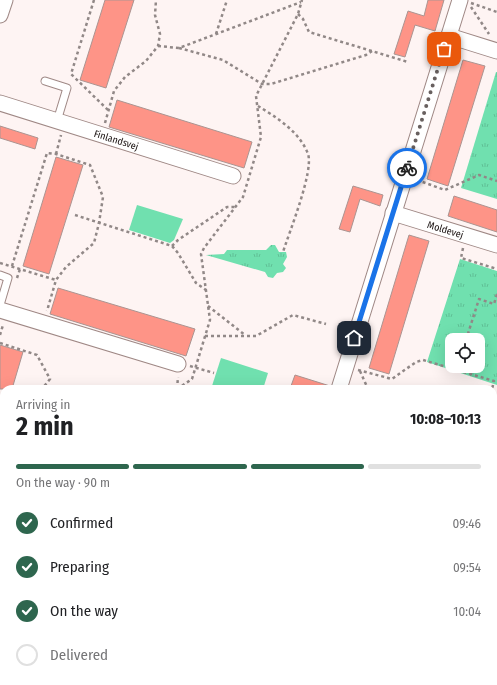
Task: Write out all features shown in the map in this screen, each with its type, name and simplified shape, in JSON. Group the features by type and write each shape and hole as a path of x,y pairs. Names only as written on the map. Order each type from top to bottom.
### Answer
{"street":[{"path":"0,15 5,0"},
{"path":"342,385 352,369 393,213 449,36 465,1"},
{"path":"449,36 495,50"},
{"name":"Finlandsvej","path":"0,103 233,176"},
{"name":"Moldevej","path":"393,213 497,245"},
{"path":"0,310 178,364"}],"lane":[{"path":"45,81 67,88 58,121"},
{"path":"0,275 8,278 0,305"}],"path":[{"path":"94,0 71,74 108,110"},
{"path":"101,134 114,91 125,77 146,61 158,46 160,34 155,16 156,0"},
{"path":"216,34 227,0"},
{"path":"179,48 302,1"},
{"path":"183,385 192,379 210,320 202,254 204,248 243,197 261,137 256,96 298,14 302,1"},
{"path":"465,1 497,12"},
{"path":"465,1 495,43 495,50"},
{"path":"298,14 303,19 309,32 408,62"},
{"path":"158,46 179,48 222,60 262,84 271,84 366,55 372,51"},
{"path":"257,105 276,117 298,137 308,155 309,170 283,252"},
{"path":"12,266 47,153 56,154 90,165 103,197 94,243 66,267 56,280 43,323"},
{"path":"405,176 445,190 479,175 497,181"},
{"path":"172,246 178,240 227,207 235,207"},
{"path":"75,215 172,246 178,253 196,283 206,290"},
{"path":"465,236 461,258 497,269"},
{"path":"0,263 56,280"},
{"path":"468,333 479,299 494,304 497,294"},
{"path":"208,306 246,336"},
{"path":"205,336 256,336 293,315 326,324"},
{"path":"0,343 36,355 50,379 45,385"},
{"path":"352,369 392,379 416,362 423,360 445,365"},
{"path":"352,369 365,385"},
{"path":"473,373 496,381"}],"green space":[{"path":"497,72 497,199 461,188"},
{"path":"137,205 183,219 174,240 170,243 129,230"},
{"path":"271,245 275,245 279,252 286,252 287,257 283,264 286,268 283,272 277,273 273,278 268,277 265,272 206,255 224,254 227,250 266,250"},
{"path":"460,259 497,271 497,385 460,373 485,373 485,333 445,333 445,368 427,362"},
{"path":"221,358 268,373 264,385 212,385"}],"building":[{"path":"105,0 134,0 106,88 80,80"},
{"path":"428,0 444,0 435,31 415,25 405,57 394,54 408,11 424,16"},
{"path":"463,60 485,66 448,186 427,179"},
{"path":"117,100 252,142 244,168 109,127"},
{"path":"0,126 38,138 35,149 0,138"},
{"path":"56,157 83,165 49,274 23,266"},
{"path":"353,186 383,195 380,206 360,199 350,232 339,229"},
{"path":"454,196 497,210 497,232 448,216"},
{"path":"409,235 429,241 389,374 369,368"},
{"path":"58,288 195,329 186,356 50,314"},
{"path":"0,345 23,352 13,385 0,385"},
{"path":"295,375 327,385 291,385"}],"way so far":[{"path":"407,168 444,49"}],"route":[{"path":"354,338 407,168"}]}
